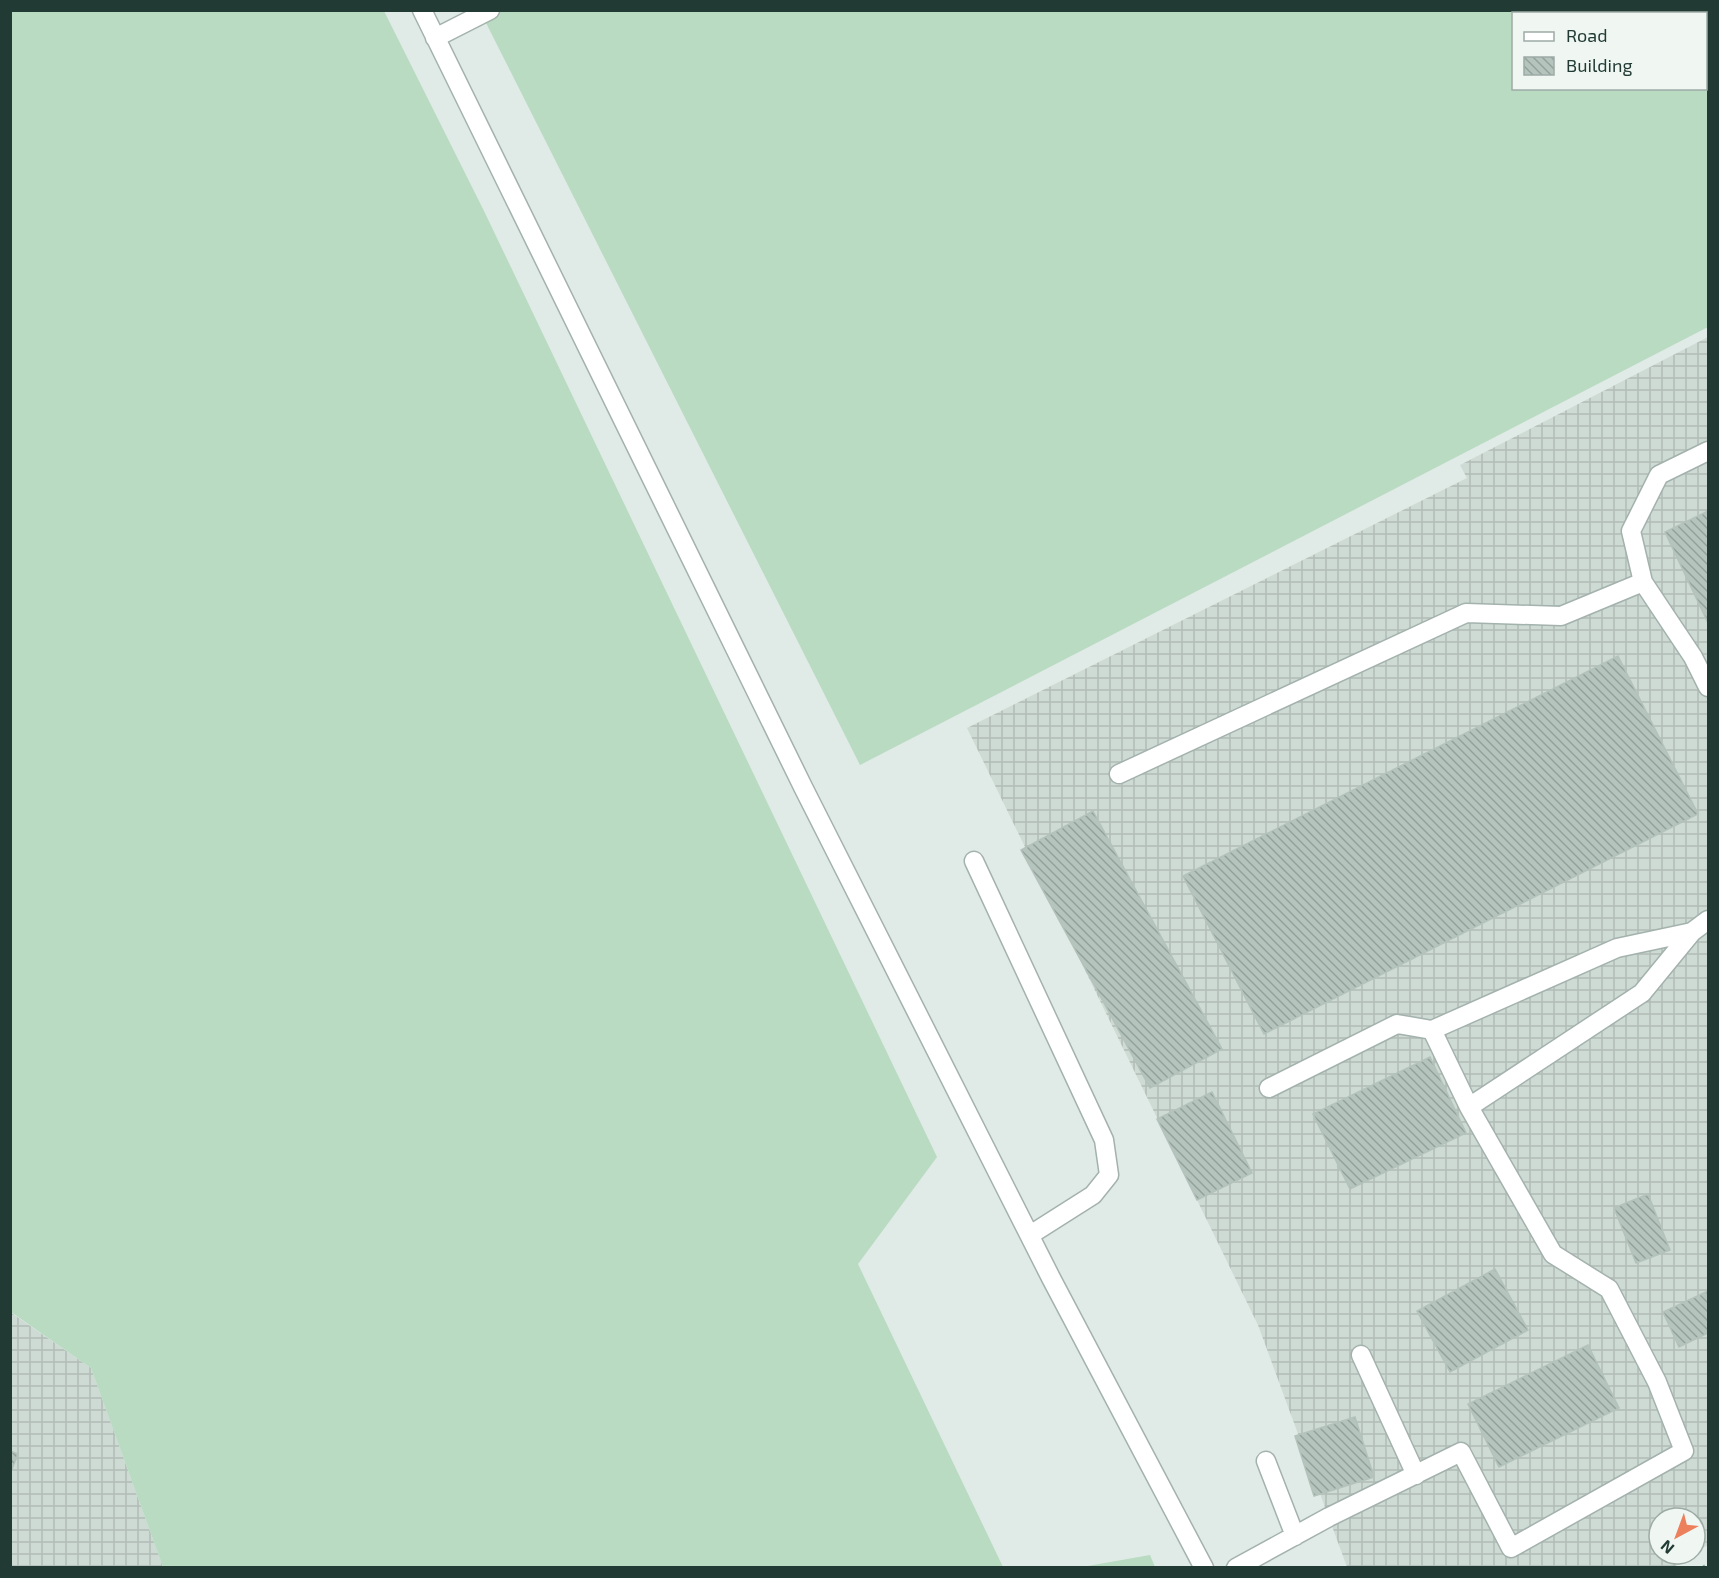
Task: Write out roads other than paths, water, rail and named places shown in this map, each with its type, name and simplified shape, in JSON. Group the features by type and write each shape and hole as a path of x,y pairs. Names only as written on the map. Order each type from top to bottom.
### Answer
{"lane":[{"path":"422,10 803,787 1030,1235 1204,1568"},
{"path":"435,38 490,10"},
{"path":"1708,451 1659,475 1631,531 1643,582 1693,657 1708,687"},
{"path":"1119,774 1466,613 1561,616 1643,582"},
{"path":"974,861 1104,1140 1109,1175 1093,1195 1030,1235"},
{"path":"1468,1107 1642,993 1692,932 1708,920"},
{"path":"1269,1088 1397,1024 1432,1030 1617,948 1692,932"},
{"path":"1236,1568 1329,1517 1461,1452 1511,1548 1684,1451 1657,1382 1609,1289 1553,1254 1468,1107 1432,1030"},
{"path":"1361,1355 1416,1475"},
{"path":"1266,1461 1295,1536"}]}
